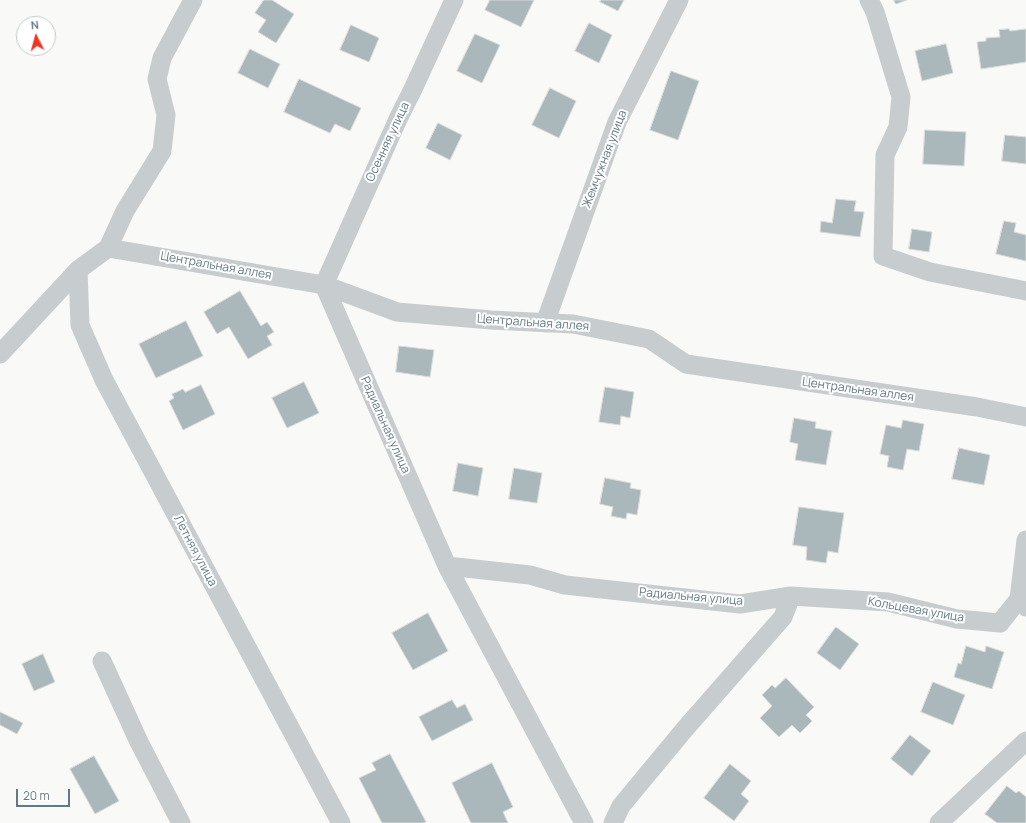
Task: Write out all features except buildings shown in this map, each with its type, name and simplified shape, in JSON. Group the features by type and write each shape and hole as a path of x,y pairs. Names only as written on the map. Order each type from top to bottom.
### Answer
{"street":[{"path":"0,354 78,270 108,248 125,212 162,151 166,115 157,79 162,58 193,0"},
{"name":"Осенняя улица","path":"324,285 395,126 454,0"},
{"name":"Жемчужная улица","path":"544,323 617,122 678,0"},
{"path":"869,0 875,12 901,97 898,128 885,155 883,256 930,272 1026,291"},
{"name":"Центральная аллея","path":"108,248 324,285 397,312 491,320 573,324 649,339 686,364 977,407 1026,417"},
{"name":"Летняя улица","path":"78,270 80,325 104,380 341,823"},
{"name":"Радиальная улица","path":"324,285 447,566 584,823"},
{"path":"1023,603 1026,540"},
{"name":"Радиальная улица","path":"447,566 530,575 565,584 740,604 791,596"},
{"path":"613,823 621,806 783,617 791,596"},
{"name":"Кольцевая улица","path":"791,596 888,602 957,619 1000,622 1023,603"},
{"path":"102,661 139,742 181,823"},
{"path":"939,823 1026,742"}]}
